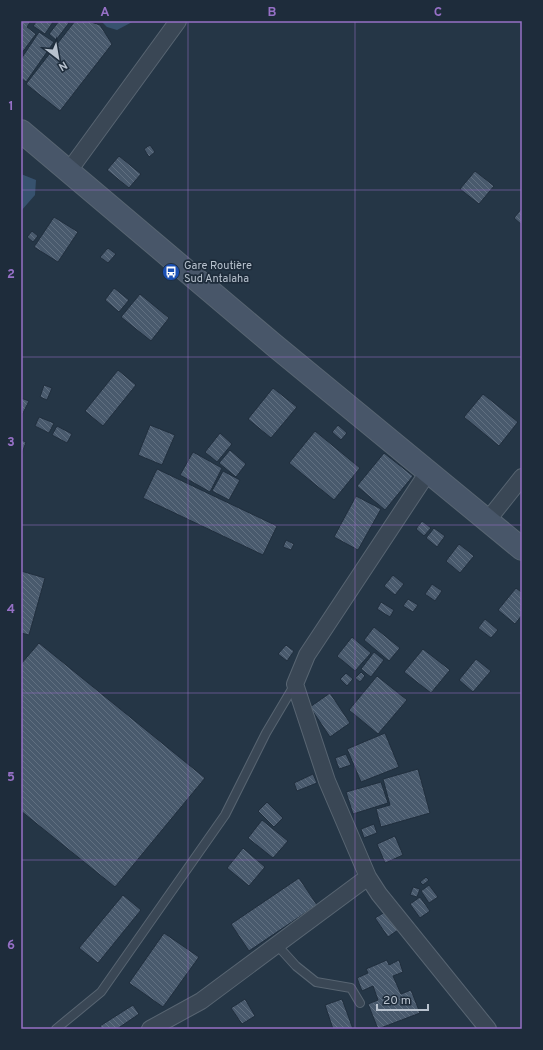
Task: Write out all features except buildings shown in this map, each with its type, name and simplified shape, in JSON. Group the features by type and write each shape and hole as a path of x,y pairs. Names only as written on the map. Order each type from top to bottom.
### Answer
{"street":[{"path":"68,172 178,21"},
{"path":"21,131 68,172 522,549"},
{"path":"428,472 307,655 295,684 327,781 368,877 379,894 488,1029"},
{"path":"487,521 522,477"},
{"path":"150,1029 201,1001 368,877"}],"lane":[{"path":"56,1029 100,992 225,815 266,733 295,684"},
{"path":"277,946 296,966 316,982 351,988 360,1003"}],"water":[{"path":"101,21 134,21 117,30 107,27"},
{"path":"21,174 36,180 35,195 21,211"}],"place":[{"name":"Gare Routière Sud Antalaha","path":"171,272"}]}
